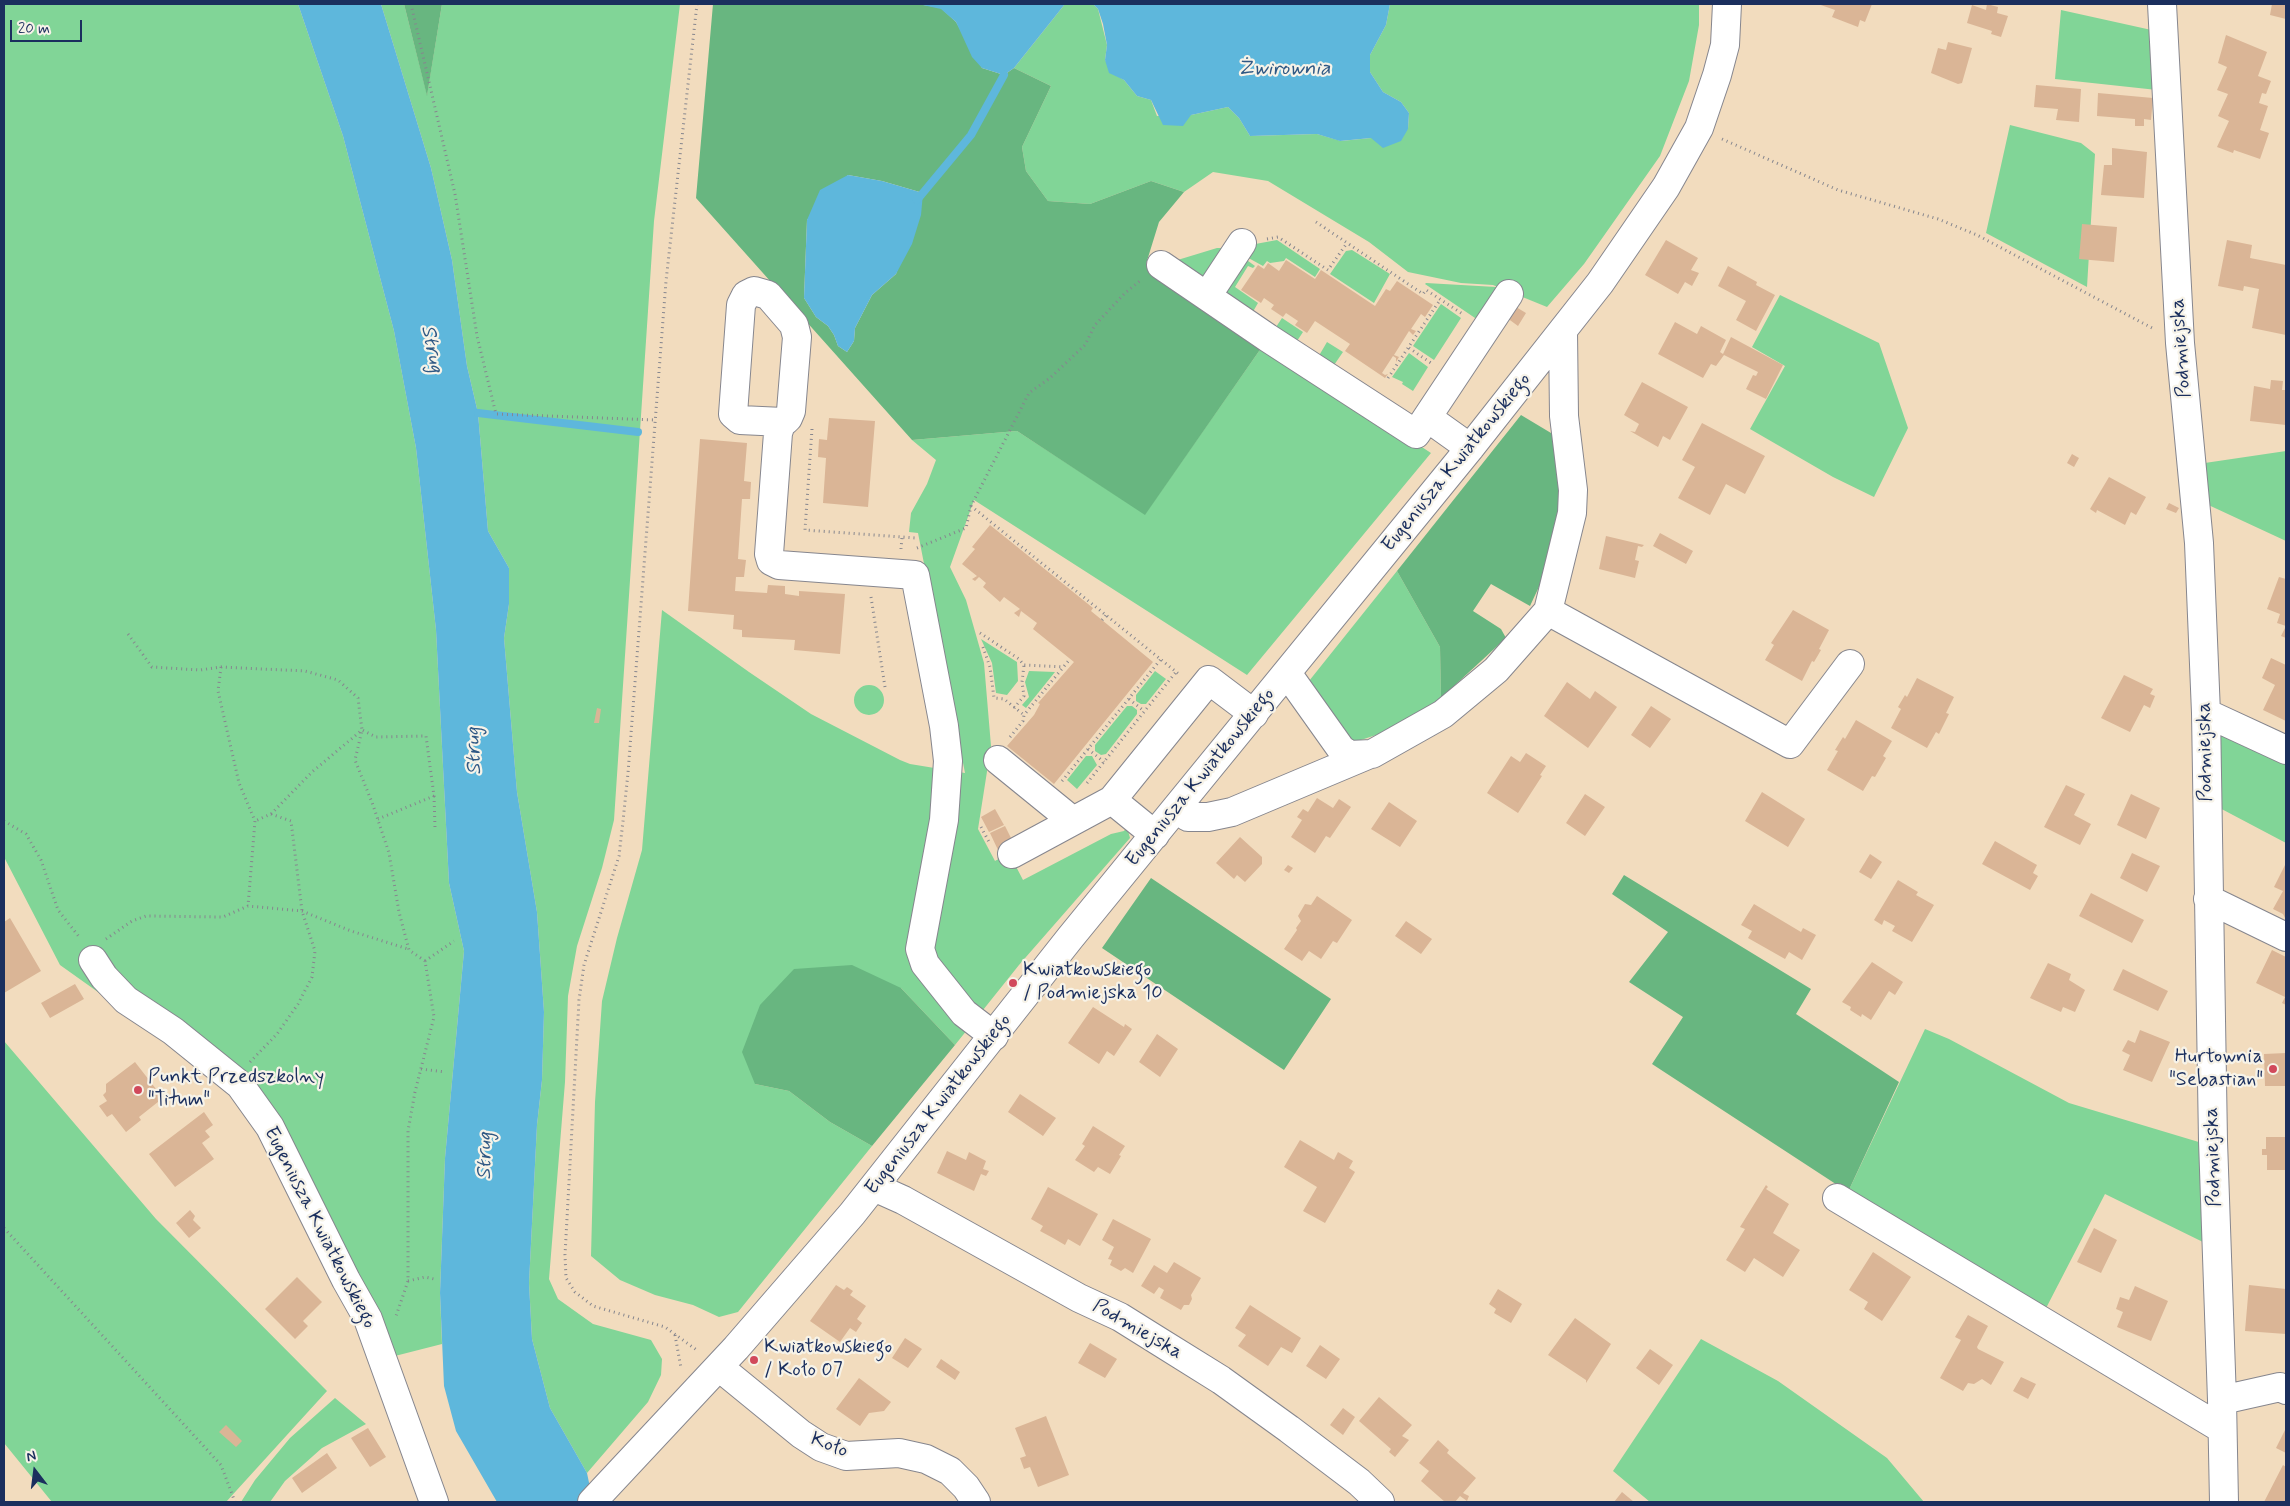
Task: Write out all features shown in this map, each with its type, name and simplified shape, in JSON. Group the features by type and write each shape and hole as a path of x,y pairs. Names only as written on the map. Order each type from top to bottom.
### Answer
{"street":[{"name":"Eugeniusza Kwiatkowskiego","path":"598,1495 719,1367 874,1187 1070,938 1470,448 1600,283 1666,187 1698,128 1717,75 1725,45 1727,4"},
{"name":"Podmiejska","path":"2162,4 2180,343 2199,543 2206,713 2212,1142 2224,1502"},
{"path":"1207,296 1242,242"},
{"path":"1161,265 1416,434 1509,294"},
{"path":"1176,809 1188,816 1195,817 1208,817 1232,812 1372,754 1443,714 1496,670 1548,612 1572,513 1573,490 1564,416 1563,331"},
{"path":"1428,418 1470,448"},
{"path":"783,422 778,433 769,550 772,561 779,565 915,575 944,726 948,761 944,820 920,949 925,964 964,1013 994,1036"},
{"path":"1548,612 1790,744 1850,664"},
{"path":"1287,673 1341,749 1349,755 1372,754"},
{"path":"1012,854 1112,800 1209,680 1254,714"},
{"path":"2206,713 2286,750"},
{"path":"998,760 1074,821"},
{"path":"1112,800 1155,835"},
{"path":"2208,899 2286,937"},
{"name":"Eugeniusza Kwiatkowskiego","path":"90,954 104,977 126,1000 173,1031 240,1085 270,1128 346,1280 368,1319 434,1502"},
{"name":"Podmiejska","path":"874,1187 903,1200 1079,1298 1120,1317 1221,1380 1359,1482 1380,1502"},
{"path":"1837,1198 2222,1429"},
{"name":"Koło","path":"719,1367 801,1434 821,1447 846,1456 899,1453 926,1459 950,1471 966,1487 976,1502"},
{"path":"2222,1400 2280,1387 2286,1390"}],"path":[{"path":"411,4 455,194 477,336 496,414 656,420"},
{"path":"697,4 674,200 628,774 619,856 584,965 579,1000 564,1255 566,1278 575,1292 593,1306 665,1327 719,1367"},
{"path":"1698,128 1838,190 1938,220 1977,235 2180,343"},
{"path":"1316,222 1424,294 1426,290 1486,329"},
{"path":"1242,242 1278,237 1328,270 1347,243"},
{"path":"913,550 966,528 971,506 1029,393 1050,378 1084,345 1095,324 1125,293 1161,265"},
{"path":"1388,378 1440,300"},
{"path":"1408,348 1431,363"},
{"path":"813,423 805,530 916,538"},
{"path":"971,506 1200,691"},
{"path":"902,537 901,552 907,551"},
{"path":"871,596 885,687"},
{"path":"1102,620 1106,615"},
{"path":"980,633 1019,659 1024,665 1022,682 1024,696 1014,708"},
{"path":"128,634 152,668 200,670 221,667 305,671 338,680 358,698 362,730 355,760 389,853 399,912 409,950"},
{"path":"982,647 990,666 994,698 1004,700 1024,716"},
{"path":"998,760 1005,751 1001,748 1070,659"},
{"path":"1047,800 1161,659"},
{"path":"1024,665 1064,667"},
{"path":"221,667 218,691 239,783 255,821 248,906"},
{"path":"1086,784 1176,672"},
{"path":"1129,699 1144,711"},
{"path":"362,730 376,737 426,736 434,796 435,828"},
{"path":"255,821 271,814 312,772 362,730"},
{"path":"1088,749 1104,762"},
{"path":"378,819 434,796"},
{"path":"240,1085 246,1067 277,1034 298,1004 312,977 315,951 302,911 291,821 271,814"},
{"path":"4,822 26,834 41,860 58,910 90,954 132,921 146,916 223,917 248,906 302,911 350,931 409,950 425,961 434,1017 415,1092 408,1131 408,1282 382,1358"},
{"path":"425,961 454,941"},
{"path":"421,1069 445,1072"},
{"path":"4,1228 221,1465 235,1502"},
{"path":"408,1282 425,1277 434,1279"}],"green space":[{"path":"4,4 298,4 343,136 394,331 416,448 436,630 449,883 464,951 445,1158 440,1293 442,1344 391,1357 268,1141 220,1079 60,965 4,857"},
{"path":"381,4 404,4 427,95 442,4 680,4 654,221 614,820 602,868 577,946 568,996 565,1082 549,1279 558,1299 593,1324 651,1340 662,1359 661,1375 648,1402 587,1473 550,1408 532,1339 529,1283 537,1125 542,1080 544,1012 537,912 517,792 504,638 509,604 509,568 488,531 478,413 467,366 452,260 431,168"},
{"path":"404,4 442,4 427,96"},
{"path":"713,4 918,4 941,8 956,22 982,68 1004,75 1014,68 1051,86 1022,147 1026,171 1048,201 1090,204 1151,181 1184,192 1159,222 1146,264 1264,344 1145,515 1017,431 912,440 696,198","holes":["848,175 882,181 923,193 896,274 872,295 855,328 854,341 847,352 838,346 828,326 816,317 804,298 807,220"]},
{"path":"1065,4 1093,4 1098,9 1107,45 1105,60 1114,74 1124,80 1137,96 1151,100 1157,116 1191,115 1228,107 1239,118 1250,136 1317,134 1341,141 1371,138 1408,129 1409,113 1401,102 1383,92 1370,72 1370,55 1386,25 1390,4 1699,4 1699,25 1689,81 1660,156 1584,264 1547,307 1493,285 1461,283 1408,272 1369,242 1268,181 1213,172 1184,192 1151,181 1090,204 1048,201 1026,171 1022,147 1051,86 1014,68"},
{"path":"2061,10 2156,31 2157,90 2055,79"},
{"path":"2010,125 2081,143 2095,154 2087,287 1986,233"},
{"path":"1277,240 1320,269 1315,277 1286,258 1284,261 1270,263 1267,261 1263,266 1243,255 1250,245"},
{"path":"1217,248 1226,248 1208,274 1201,277 1171,262"},
{"path":"1352,250 1390,274 1374,303 1330,274 1346,251"},
{"path":"1244,258 1255,266 1253,268 1248,266 1235,287 1258,303 1251,315 1228,295 1226,288"},
{"path":"1426,283 1496,287 1499,289 1478,320"},
{"path":"1780,295 1879,343 1908,428 1874,497 1833,477 1750,429 1785,366 1752,347"},
{"path":"1441,304 1461,318 1434,360 1413,346"},
{"path":"1282,318 1303,332 1295,344 1274,330"},
{"path":"1327,342 1343,352 1332,368 1317,359"},
{"path":"1264,344 1431,453 1247,675 974,500 950,567 966,600 984,663 991,746 978,829 995,861 1009,853 1023,880 1111,834 1124,831 1127,827 1130,838 1019,965 955,1045 901,988 755,1084 789,1091 830,1122 872,1146 738,1312 719,1317 693,1305 655,1295 620,1280 591,1256 595,1102 602,1001 617,938 642,850 662,610 811,714 910,764 965,773 918,533 909,532 911,513 927,484 936,460 912,440 1017,431 1145,514"},
{"path":"1409,353 1428,367 1413,391 1402,384 1403,382 1392,377"},
{"path":"1521,415 1556,436 1563,480 1559,529 1544,576 1530,606 1491,584 1473,611 1501,629 1506,638 1441,698 1440,647 1397,571"},
{"path":"2286,451 2286,541 2202,502 2198,464"},
{"path":"1397,571 1440,647 1441,698 1414,720 1352,743 1309,681"},
{"path":"981,639 1017,662 1018,681 1007,695 996,693 992,663"},
{"path":"1029,671 1055,672 1026,708 1022,705 1029,697 1025,682"},
{"path":"1155,671 1166,679 1146,704 1141,704 1136,701 1136,695"},
{"path":"869,685 880,689 884,700 880,711 869,715 858,711 854,700 858,689"},
{"path":"1127,706 1132,706 1137,710 1137,714 1106,754 1101,755 1095,751 1095,745"},
{"path":"2215,726 2286,758 2286,843 2214,805"},
{"path":"1086,756 1092,756 1097,765 1077,789 1067,780"},
{"path":"1624,875 1811,989 1796,1014 1899,1082 1848,1192 1652,1064 1683,1017 1629,982 1668,932 1612,894"},
{"path":"1151,878 1331,999 1284,1070 1102,948"},
{"path":"852,965 901,988 955,1045 872,1146 830,1122 789,1091 755,1084 742,1052 760,1005 794,969"},
{"path":"1925,1029 1949,1039 2069,1103 2202,1143 2205,1243 2105,1194 2043,1314 1848,1192"},
{"path":"4,1041 156,1219 327,1391 226,1502 52,1502 4,1443"},
{"path":"1701,1339 1778,1381 1887,1458 1924,1502 1650,1502 1613,1471"},
{"path":"335,1398 366,1424 322,1448 285,1481 270,1502 241,1502 255,1480 290,1438"}],"water":[{"name":"Strug","path":"298,4 381,4 431,168 452,260 467,366 478,413 488,531 509,568 509,604 504,638 517,792 537,912 544,1012 542,1080 537,1125 529,1283 532,1339 550,1408 587,1473 593,1502 497,1502 456,1431 444,1386 440,1293 445,1158 464,951 449,883 436,630 416,448 394,331 343,136"},
{"path":"918,4 1065,4 1014,68 1004,75 982,68 972,57 956,22 941,9"},
{"name":"Żwirownia","path":"1093,4 1390,4 1386,25 1370,55 1370,72 1383,92 1401,102 1409,113 1408,129 1401,141 1383,148 1371,138 1340,141 1317,134 1250,136 1239,118 1228,107 1191,115 1183,126 1163,125 1151,100 1137,96 1124,80 1109,73 1105,60 1107,45 1103,24 1098,9"},
{"path":"848,175 882,181 923,193 921,215 912,244 896,274 872,295 855,328 854,341 847,352 838,346 828,326 816,317 804,298 807,220 820,190"}],"building":[{"path":"1818,4 1872,4 1865,22 1860,20 1858,27 1832,17 1835,10"},
{"path":"1987,4 1998,7 1997,13 2008,16 2001,37 1991,34 1992,31 1967,23 1972,5 1986,10"},
{"path":"2272,4 2286,4 2286,19 2270,15"},
{"path":"2226,35 2267,52 2258,76 2271,81 2266,94 2262,93 2259,103 2268,106 2260,130 2269,133 2260,159 2234,150 2233,153 2217,147 2229,121 2218,116 2228,94 2217,90 2227,67 2218,63"},
{"path":"1948,42 1972,48 1962,83 1958,84 1931,73 1938,48 1946,50"},
{"path":"2036,85 2081,89 2079,122 2056,120 2058,109 2034,107"},
{"path":"2098,93 2153,98 2151,120 2144,119 2144,126 2135,126 2135,119 2097,116"},
{"path":"2112,148 2147,152 2144,198 2101,195 2104,165 2112,165"},
{"path":"2082,224 2117,227 2114,262 2079,259"},
{"path":"1666,240 1698,258 1691,270 1699,273 1692,286 1685,282 1678,294 1645,275"},
{"path":"2227,240 2252,245 2250,258 2286,265 2286,335 2252,328 2259,289 2244,286 2243,291 2218,286"},
{"path":"1286,260 1315,279 1321,270 1375,306 1386,289 1390,291 1397,281 1433,305 1425,317 1421,314 1411,329 1416,331 1413,335 1409,331 1394,355 1399,357 1396,362 1396,358 1393,356 1382,373 1388,374 1385,378 1345,351 1350,344 1315,321 1307,333 1295,325 1298,321 1286,313 1283,317 1271,309 1274,305 1264,298 1261,303 1241,290 1258,265 1264,269 1268,263 1279,271"},
{"path":"1728,266 1757,282 1756,285 1775,295 1756,331 1736,320 1746,301 1718,286"},
{"path":"1511,304 1526,313 1518,326 1503,315"},
{"path":"1675,322 1697,334 1701,326 1726,340 1720,352 1723,354 1731,337 1783,365 1766,399 1746,389 1753,375 1756,376 1758,372 1724,355 1716,366 1711,364 1703,378 1658,354"},
{"path":"2271,380 2283,381 2282,390 2286,390 2286,425 2250,421 2254,386 2270,389"},
{"path":"1642,382 1688,407 1670,440 1663,436 1658,447 1630,431 1635,432 1639,424 1624,415"},
{"path":"829,418 875,421 868,507 823,503 826,458 818,457 819,439 827,440"},
{"path":"1702,423 1765,456 1745,494 1726,484 1710,515 1678,498 1695,467 1682,460"},
{"path":"700,439 747,443 744,481 751,482 750,499 742,499 738,559 746,560 744,577 736,577 735,591 767,593 768,585 785,586 785,594 799,596 799,591 845,594 840,654 794,650 795,640 742,637 742,630 733,629 734,615 688,611"},
{"path":"2072,454 2079,458 2074,467 2067,463"},
{"path":"2109,477 2146,497 2136,515 2131,512 2125,525 2097,510 2096,513 2090,509"},
{"path":"2169,503 2179,508 2176,513 2166,509"},
{"path":"990,525 1093,608 1091,611 1153,662 1054,784 1007,746 1034,715 1040,704 1038,703 1074,662 1033,629 1037,623 1021,611 1019,617 1014,613 1020,609 1004,597 1000,602 983,587 986,583 979,577 975,581 972,579 977,576 962,564 975,549 972,547"},
{"path":"1660,533 1693,551 1686,564 1653,546"},
{"path":"1606,536 1644,545 1642,547 1638,546 1635,560 1639,561 1635,578 1599,569"},
{"path":"2279,577 2286,579 2286,626 2277,623 2280,614 2267,609"},
{"path":"1793,610 1829,630 1819,649 1821,650 1814,662 1812,661 1802,681 1765,660 1774,645 1771,643"},
{"path":"2286,626 2286,638 2281,636"},
{"path":"2271,658 2286,665 2286,721 2263,710 2275,685 2262,678"},
{"path":"2124,675 2153,689 2150,694 2155,696 2150,708 2144,705 2130,732 2101,718"},
{"path":"1917,678 1954,697 1946,713 1949,714 1939,734 1936,732 1927,748 1891,728 1901,709 1898,707 1905,695 1907,697"},
{"path":"1567,682 1590,699 1595,691 1617,707 1588,748 1544,716"},
{"path":"1651,706 1671,719 1650,748 1631,735"},
{"path":"597,708 601,709 599,723 594,723"},
{"path":"1856,720 1892,741 1883,756 1886,758 1875,777 1872,776 1863,791 1827,770 1838,751 1835,750 1843,737 1845,739"},
{"path":"1526,753 1546,766 1540,775 1542,776 1518,813 1487,793 1511,756 1520,762"},
{"path":"2066,785 2085,794 2074,815 2091,824 2080,845 2044,827"},
{"path":"1762,792 1805,819 1788,847 1745,821"},
{"path":"1585,794 1605,807 1585,836 1566,823"},
{"path":"2131,794 2160,808 2146,839 2117,825"},
{"path":"1317,798 1333,808 1339,799 1351,807 1330,838 1326,836 1315,853 1291,837 1302,820 1297,817 1303,809 1308,812"},
{"path":"1389,802 1417,821 1400,847 1371,829"},
{"path":"995,809 1004,825 989,832 981,817"},
{"path":"1005,826 1013,842 998,850 990,833"},
{"path":"1240,837 1262,857 1262,864 1245,882 1237,875 1234,879 1216,863"},
{"path":"1995,841 2037,865 2033,873 2038,876 2030,890 1982,864"},
{"path":"2132,853 2160,866 2147,892 2120,878"},
{"path":"1870,854 1882,862 1871,879 1859,872"},
{"path":"2286,863 2286,920 2283,914 2273,909 2283,891 2274,887"},
{"path":"1288,865 1293,868 1289,873 1284,870"},
{"path":"1898,880 1918,892 1916,895 1934,905 1912,942 1892,931 1895,926 1884,920 1882,925 1874,920"},
{"path":"2091,893 2144,920 2132,943 2079,916"},
{"path":"1317,896 1352,920 1337,943 1333,941 1321,959 1309,951 1302,961 1284,949 1297,930 1296,928 1301,921 1298,916 1305,904 1311,905"},
{"path":"1754,904 1801,932 1803,928 1816,935 1802,960 1789,952 1785,959 1748,938 1752,931 1741,925"},
{"path":"10,918 41,971 4,993 4,922"},
{"path":"1406,921 1432,939 1421,954 1395,936"},
{"path":"2272,950 2286,957 2286,1005 2282,1003 2285,997 2256,983"},
{"path":"1872,962 1903,982 1895,995 1889,991 1871,1020 1862,1014 1861,1017 1850,1010 1851,1007 1842,1002"},
{"path":"2048,963 2071,974 2069,980 2085,990 2075,1012 2063,1007 2061,1012 2030,998"},
{"path":"2123,969 2168,991 2158,1011 2113,990"},
{"path":"75,984 84,999 50,1018 41,1003"},
{"path":"1093,1007 1124,1027 1125,1024 1132,1029 1114,1056 1107,1051 1099,1064 1068,1043"},
{"path":"2140,1030 2170,1042 2152,1082 2123,1070 2130,1055 2122,1051 2128,1040 2135,1043"},
{"path":"1157,1034 1178,1049 1160,1077 1139,1062"},
{"path":"2286,1053 2286,1086 2265,1086 2264,1054"},
{"path":"135,1062 163,1098 139,1117 141,1120 126,1132 112,1114 107,1117 99,1106 107,1101 103,1095 106,1092 106,1084"},
{"path":"1020,1094 1056,1118 1043,1136 1008,1112"},
{"path":"204,1112 213,1125 205,1131 210,1137 202,1143 214,1159 175,1187 149,1154"},
{"path":"1093,1126 1125,1146 1110,1174 1098,1167 1094,1172 1075,1160 1085,1146 1082,1144"},
{"path":"2266,1137 2286,1137 2286,1170 2267,1170 2267,1155 2262,1155 2262,1149 2266,1149"},
{"path":"1300,1140 1334,1160 1338,1152 1353,1161 1349,1168 1355,1172 1325,1223 1303,1211 1317,1187 1284,1167"},
{"path":"947,1151 966,1160 969,1152 986,1161 983,1169 989,1171 986,1176 981,1174 974,1191 937,1173"},
{"path":"1766,1185 1768,1187 1766,1189 1789,1204 1773,1233 1800,1250 1783,1277 1754,1258 1745,1272 1726,1260 1745,1229 1740,1227"},
{"path":"1048,1187 1098,1214 1080,1246 1068,1239 1065,1245 1040,1231 1043,1226 1031,1219"},
{"path":"190,1210 195,1216 193,1220 201,1228 189,1238 176,1223"},
{"path":"1113,1219 1151,1239 1133,1273 1125,1268 1121,1271 1110,1265 1112,1260 1108,1259 1114,1247 1102,1240"},
{"path":"2094,1228 2117,1240 2101,1273 2077,1262"},
{"path":"1873,1252 1911,1277 1882,1321 1864,1309 1868,1302 1849,1290"},
{"path":"1174,1262 1201,1278 1191,1295 1192,1299 1189,1305 1184,1305 1181,1310 1160,1298 1164,1290 1159,1287 1154,1294 1141,1286 1154,1265 1167,1273"},
{"path":"297,1277 322,1302 303,1321 308,1326 295,1339 265,1309"},
{"path":"836,1285 844,1290 847,1287 853,1291 850,1295 866,1306 857,1319 862,1323 856,1332 850,1328 840,1342 810,1321"},
{"path":"2249,1285 2286,1289 2286,1334 2245,1331"},
{"path":"2135,1286 2168,1301 2151,1341 2117,1327 2123,1312 2116,1309 2120,1297 2129,1300"},
{"path":"1498,1289 1522,1304 1511,1323 1494,1313 1496,1309 1489,1304"},
{"path":"1250,1305 1301,1338 1292,1353 1281,1347 1268,1366 1238,1346 1246,1335 1235,1328"},
{"path":"1968,1315 1988,1326 1977,1347 1978,1349 2004,1362 1991,1385 1982,1379 1974,1384 1968,1383 1963,1391 1940,1378 1961,1340 1955,1337"},
{"path":"1575,1318 1611,1344 1586,1383 1586,1380 1548,1355"},
{"path":"905,1338 922,1349 908,1368 892,1358"},
{"path":"1090,1343 1117,1359 1105,1378 1078,1363"},
{"path":"1320,1345 1340,1359 1326,1379 1306,1366"},
{"path":"1650,1349 1673,1365 1659,1385 1636,1368"},
{"path":"941,1359 960,1372 955,1380 936,1367"},
{"path":"2021,1377 2036,1384 2028,1399 2013,1391"},
{"path":"859,1378 891,1402 884,1411 869,1413 860,1426 836,1409"},
{"path":"1379,1397 1412,1425 1402,1436 1409,1440 1395,1457 1389,1452 1391,1449 1359,1421"},
{"path":"1343,1408 1355,1417 1343,1435 1330,1425"},
{"path":"1046,1416 1069,1475 1038,1487 1030,1467 1024,1469 1020,1458 1026,1456 1015,1428"},
{"path":"226,1425 242,1441 236,1447 219,1432"},
{"path":"368,1428 386,1457 370,1467 351,1438"},
{"path":"2286,1428 2286,1453 2276,1448"},
{"path":"1438,1440 1449,1450 1447,1453 1476,1478 1463,1493 1469,1496 1467,1501 1460,1496 1455,1502 1445,1502 1421,1481 1429,1471 1419,1463"},
{"path":"327,1453 337,1468 302,1493 292,1478"},
{"path":"2283,1465 2286,1467 2286,1502 2264,1502"},
{"path":"1622,1492 1634,1502 1614,1502"}],"waterway":[{"path":"917,200 971,135 1004,75"},
{"path":"478,413 638,432"}],"place":[{"name":"Kwiatkowskiego / Podmiejska 10","path":"1013,983"},
{"name":"Hurtownia \"Sebastian\"","path":"2273,1069"},
{"name":"Punkt Przedszkolny \"Titum\"","path":"138,1090"},
{"name":"Kwiatkowskiego / Koło 07","path":"754,1360"}]}
